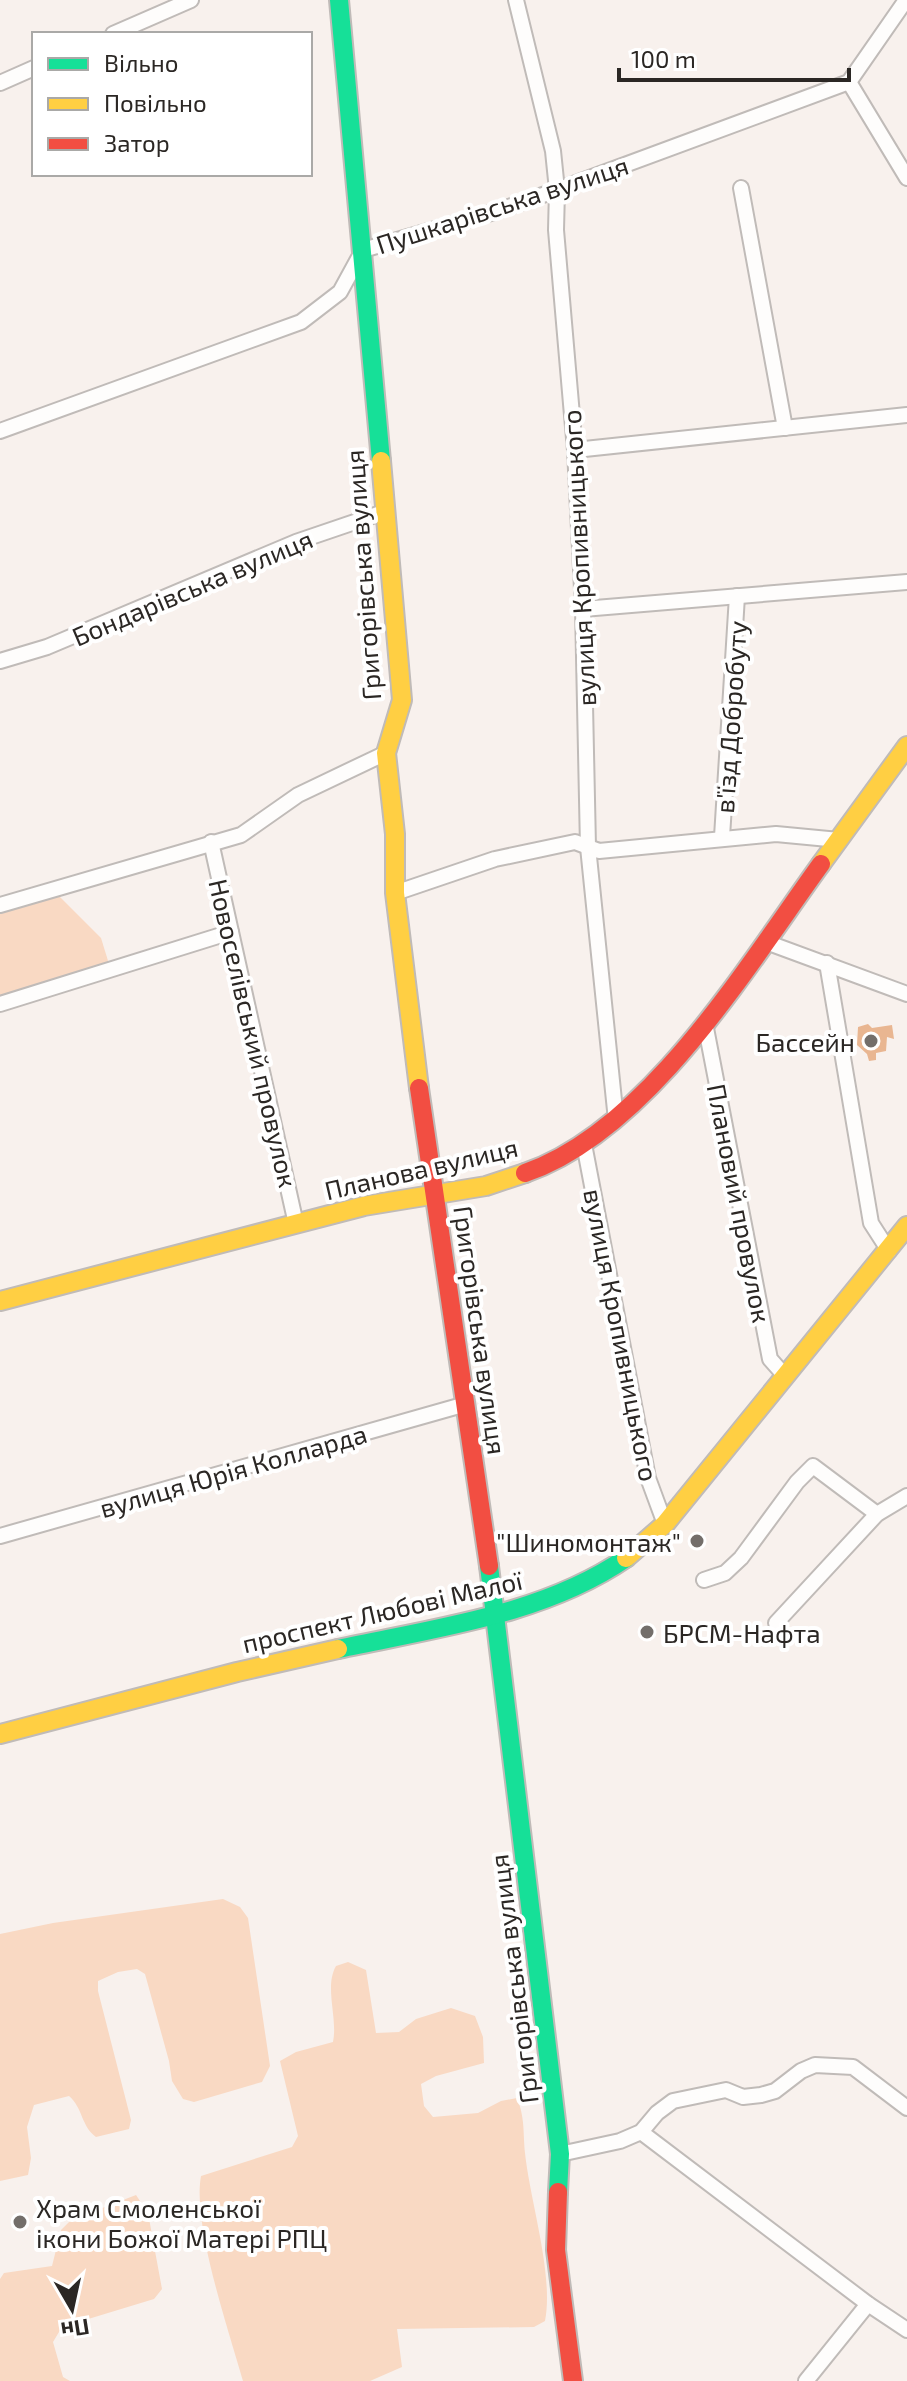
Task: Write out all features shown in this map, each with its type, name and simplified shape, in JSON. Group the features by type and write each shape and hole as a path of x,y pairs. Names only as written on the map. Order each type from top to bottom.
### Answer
{"street":[{"path":"118,32 191,0"},
{"name":"Григорівська вулиця","path":"339,0 402,700 386,753 395,834 395,893 411,1033 497,1615 560,2154 556,2250 573,2381"},
{"name":"вулиця Кропивницького","path":"516,0 553,151 557,190 556,230 575,450 583,609 588,847 616,1120"},
{"path":"906,0 849,82 907,178"},
{"path":"0,83 32,69"},
{"name":"Пушкарівська вулиця","path":"0,431 301,322 340,292 363,250 494,212 849,82"},
{"path":"741,188 785,428"},
{"path":"575,450 907,415"},
{"name":"Бондарівська вулиця","path":"0,661 47,647 296,542 384,512"},
{"path":"583,609 907,582"},
{"name":"в'їзд Добробуту","path":"722,837 737,596"},
{"name":"Планова вулиця","path":"0,1301 364,1206 486,1186 539,1168 584,1144 616,1120 705,1023 907,746"},
{"path":"0,905 241,835 298,795 386,753"},
{"path":"395,893 495,859 575,842 599,851 776,834 839,840"},
{"name":"Новоселівський провулок","path":"211,842 296,1224"},
{"path":"0,1004 231,932"},
{"path":"766,942 907,994"},
{"path":"827,963 871,1223 889,1251"},
{"name":"Плановий провулок","path":"705,1023 770,1359 786,1377"},
{"name":"вулиця Кропивницького","path":"584,1144 648,1478 665,1524"},
{"name":"проспект Любові Малої","path":"0,1734 237,1672 497,1615 552,1597 603,1574 635,1552 665,1524 907,1226"},
{"name":"вулиця Юрія Колларда","path":"0,1536 466,1404"},
{"path":"704,1580 725,1573 741,1558 813,1466 877,1514"},
{"path":"776,1623 877,1514 907,1496"},
{"path":"560,2154 620,2141 641,2132 657,2113 673,2101 726,2090 743,2097 761,2095 775,2091 801,2071 815,2065 853,2067 907,2108"},
{"path":"641,2132 868,2304 907,2330"},
{"path":"806,2381 868,2304"}],"shaded area":[{"path":"59,896 101,938 109,964 0,996 0,913"},
{"name":"Бассейн","path":"868,1024 872,1028 892,1025 894,1039 887,1037 886,1051 876,1053 876,1060 869,1061 867,1054 857,1045 858,1027"},
{"path":"223,1899 240,1907 248,1918 270,2066 262,2082 194,2102 183,2099 172,2081 145,1974 137,1969 118,1972 98,1981 98,1991 131,2120 129,2129 96,2137 87,2128 69,2096 34,2105 27,2127 31,2158 28,2175 0,2181 0,1934 53,1923"},
{"path":"348,1962 366,1970 376,2033 399,2032 416,2019 451,2008 475,2016 483,2037 484,2063 436,2076 421,2084 424,2106 433,2117 478,2113 501,2101 517,2098 523,2118 525,2153 544,2260 545,2321 534,2327 397,2329 402,2367 370,2381 243,2381 207,2249 200,2197 201,2176 292,2147 298,2136 280,2061 296,2052 333,2042 331,1983 336,1966"},
{"path":"136,2195 148,2213 162,2289 154,2299 62,2327 53,2342 63,2377 70,2381 0,2381 0,2279 4,2273 52,2266 61,2230 71,2220"}],"traffic: fast":[{"path":"339,0 381,461"},
{"path":"338,1649 450,1626 524,1606 560,1593 626,1558"},
{"path":"489,1566 560,2154 558,2192"}],"traffic: slow":[{"path":"381,461 402,700 386,753 395,834 395,893 419,1088"},
{"path":"821,864 907,746"},
{"path":"0,1301 364,1206 486,1186 525,1173"},
{"path":"626,1558 665,1524 907,1226"},
{"path":"0,1734 338,1649"}],"traffic: jam":[{"path":"525,1173 570,1152 613,1121 653,1084 727,996 821,864"},
{"path":"419,1088 489,1566"},
{"path":"558,2192 556,2250 573,2381"}],"place":[{"name":"Бассейн","path":"871,1041"},
{"name":"\"Шиномонтаж\"","path":"697,1541"},
{"name":"БРСМ-Нафта","path":"647,1632"},
{"name":"Храм Смоленської ікони Божої Матері РПЦ","path":"20,2222"}]}
